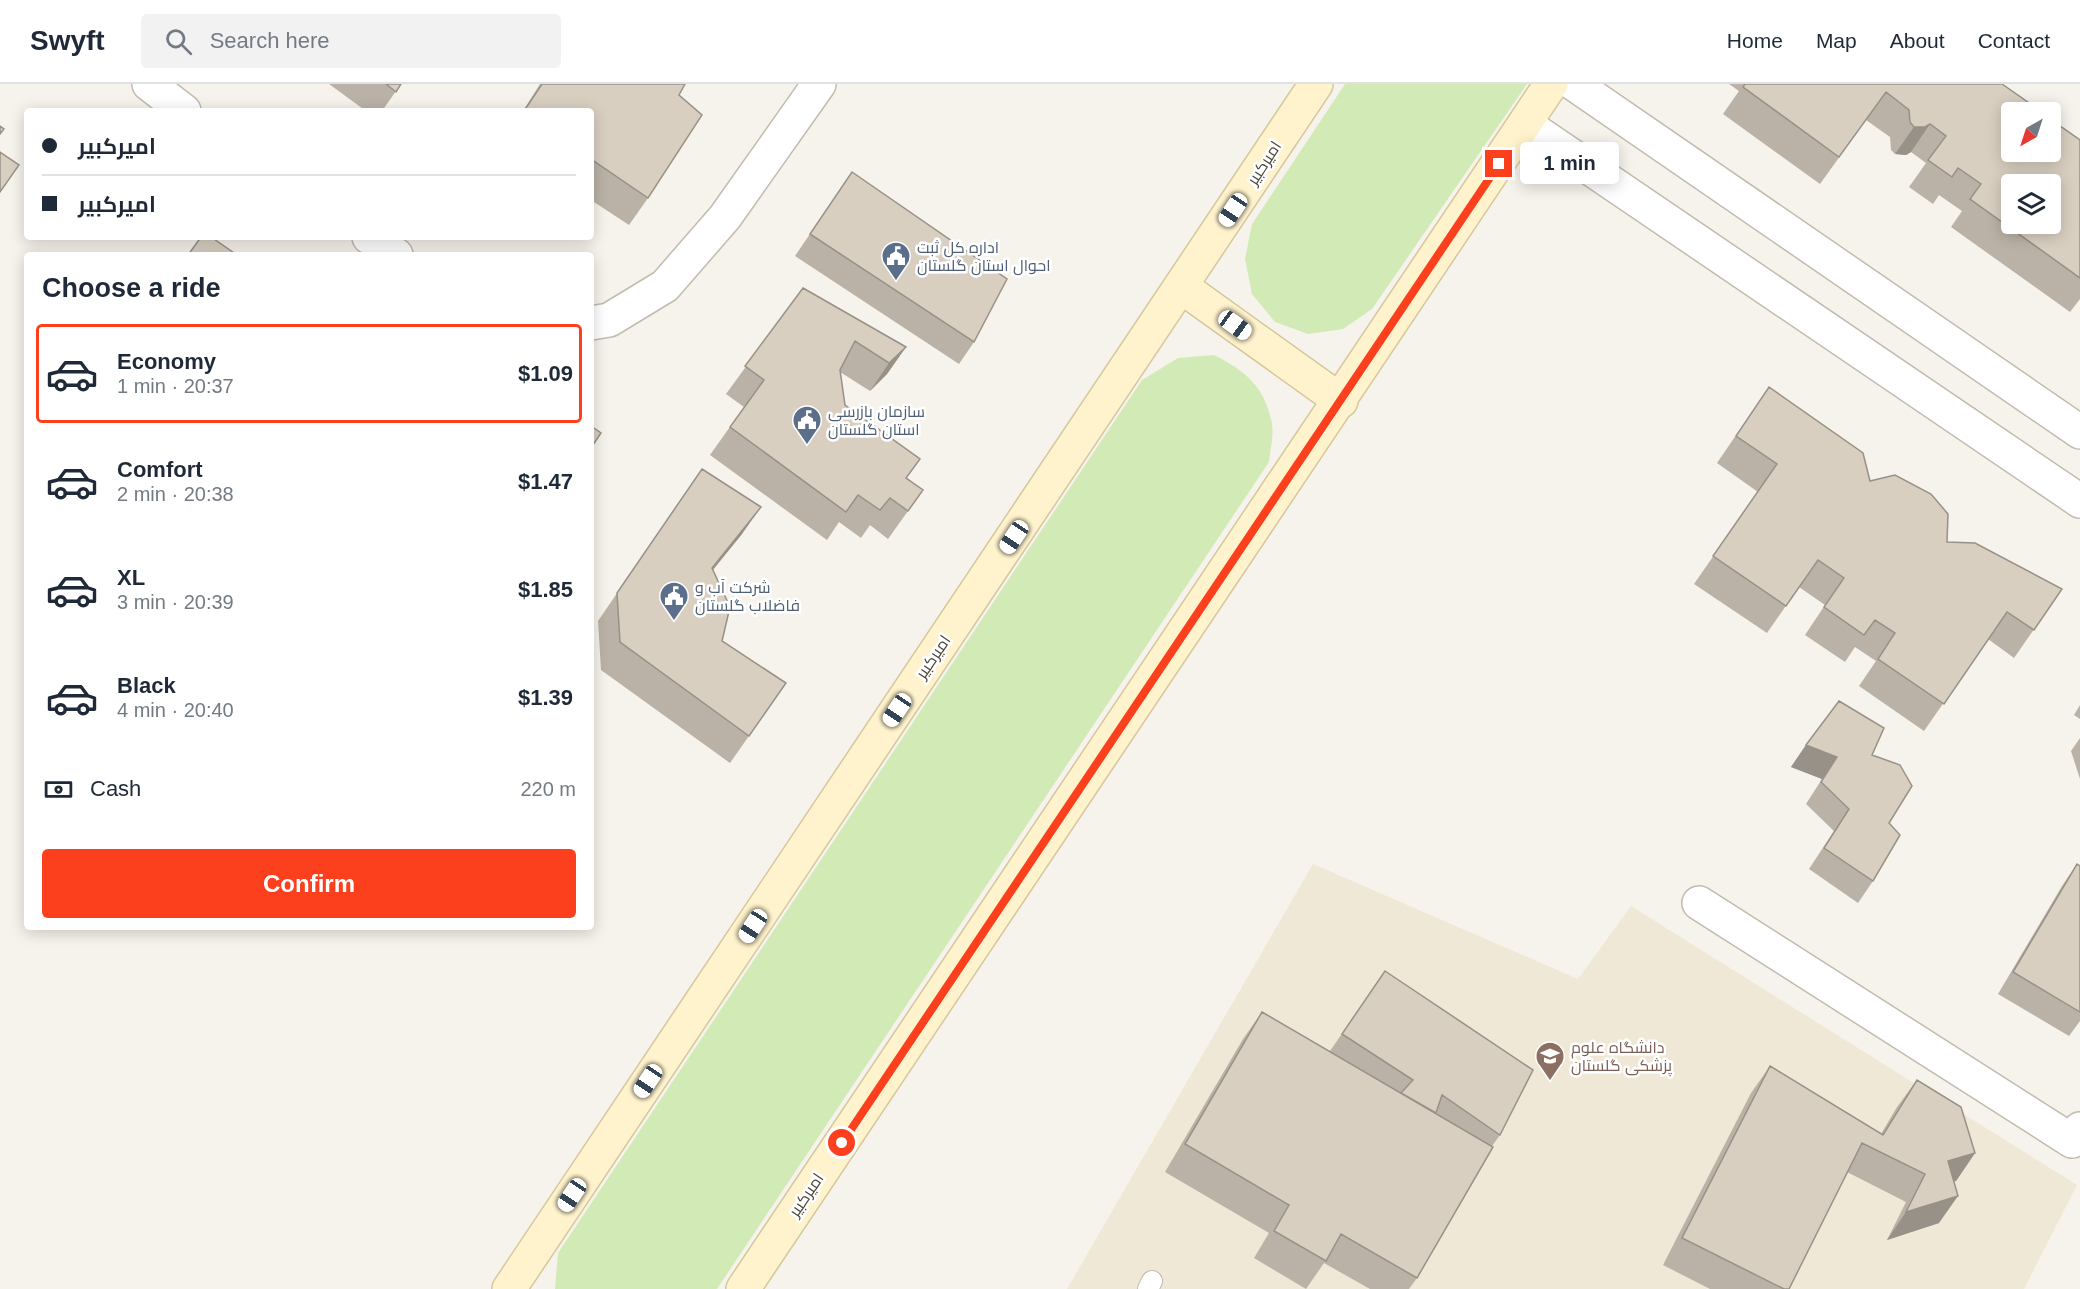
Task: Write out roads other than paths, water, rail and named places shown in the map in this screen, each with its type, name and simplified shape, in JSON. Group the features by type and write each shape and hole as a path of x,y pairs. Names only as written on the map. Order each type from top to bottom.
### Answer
{"main road":[{"name":"امیرکبیر","path":"509,1289 1316,84"},
{"name":"امیرکبیر","path":"743,1289 1341,401 1551,84"},
{"path":"1182,287 1341,401"}],"street":[{"path":"149,84 180,108"},
{"path":"594,322 609,320 665,286 725,217 819,84"},
{"path":"1574,84 2080,432"},
{"path":"1525,124 2080,501"},
{"path":"374,240 392,252"},
{"path":"1699,903 2072,1141 2080,1129"}],"place":[{"name":"اداره کل ثبت احوال استان گلستان","path":"896,282"},
{"name":"سازمان بازرسی استان گلستان","path":"807,446"},
{"name":"شرکت آب و فاضلاب گلستان","path":"674,622"},
{"name":"دانشگاه علوم پزشکی گلستان","path":"1550,1082"}]}
